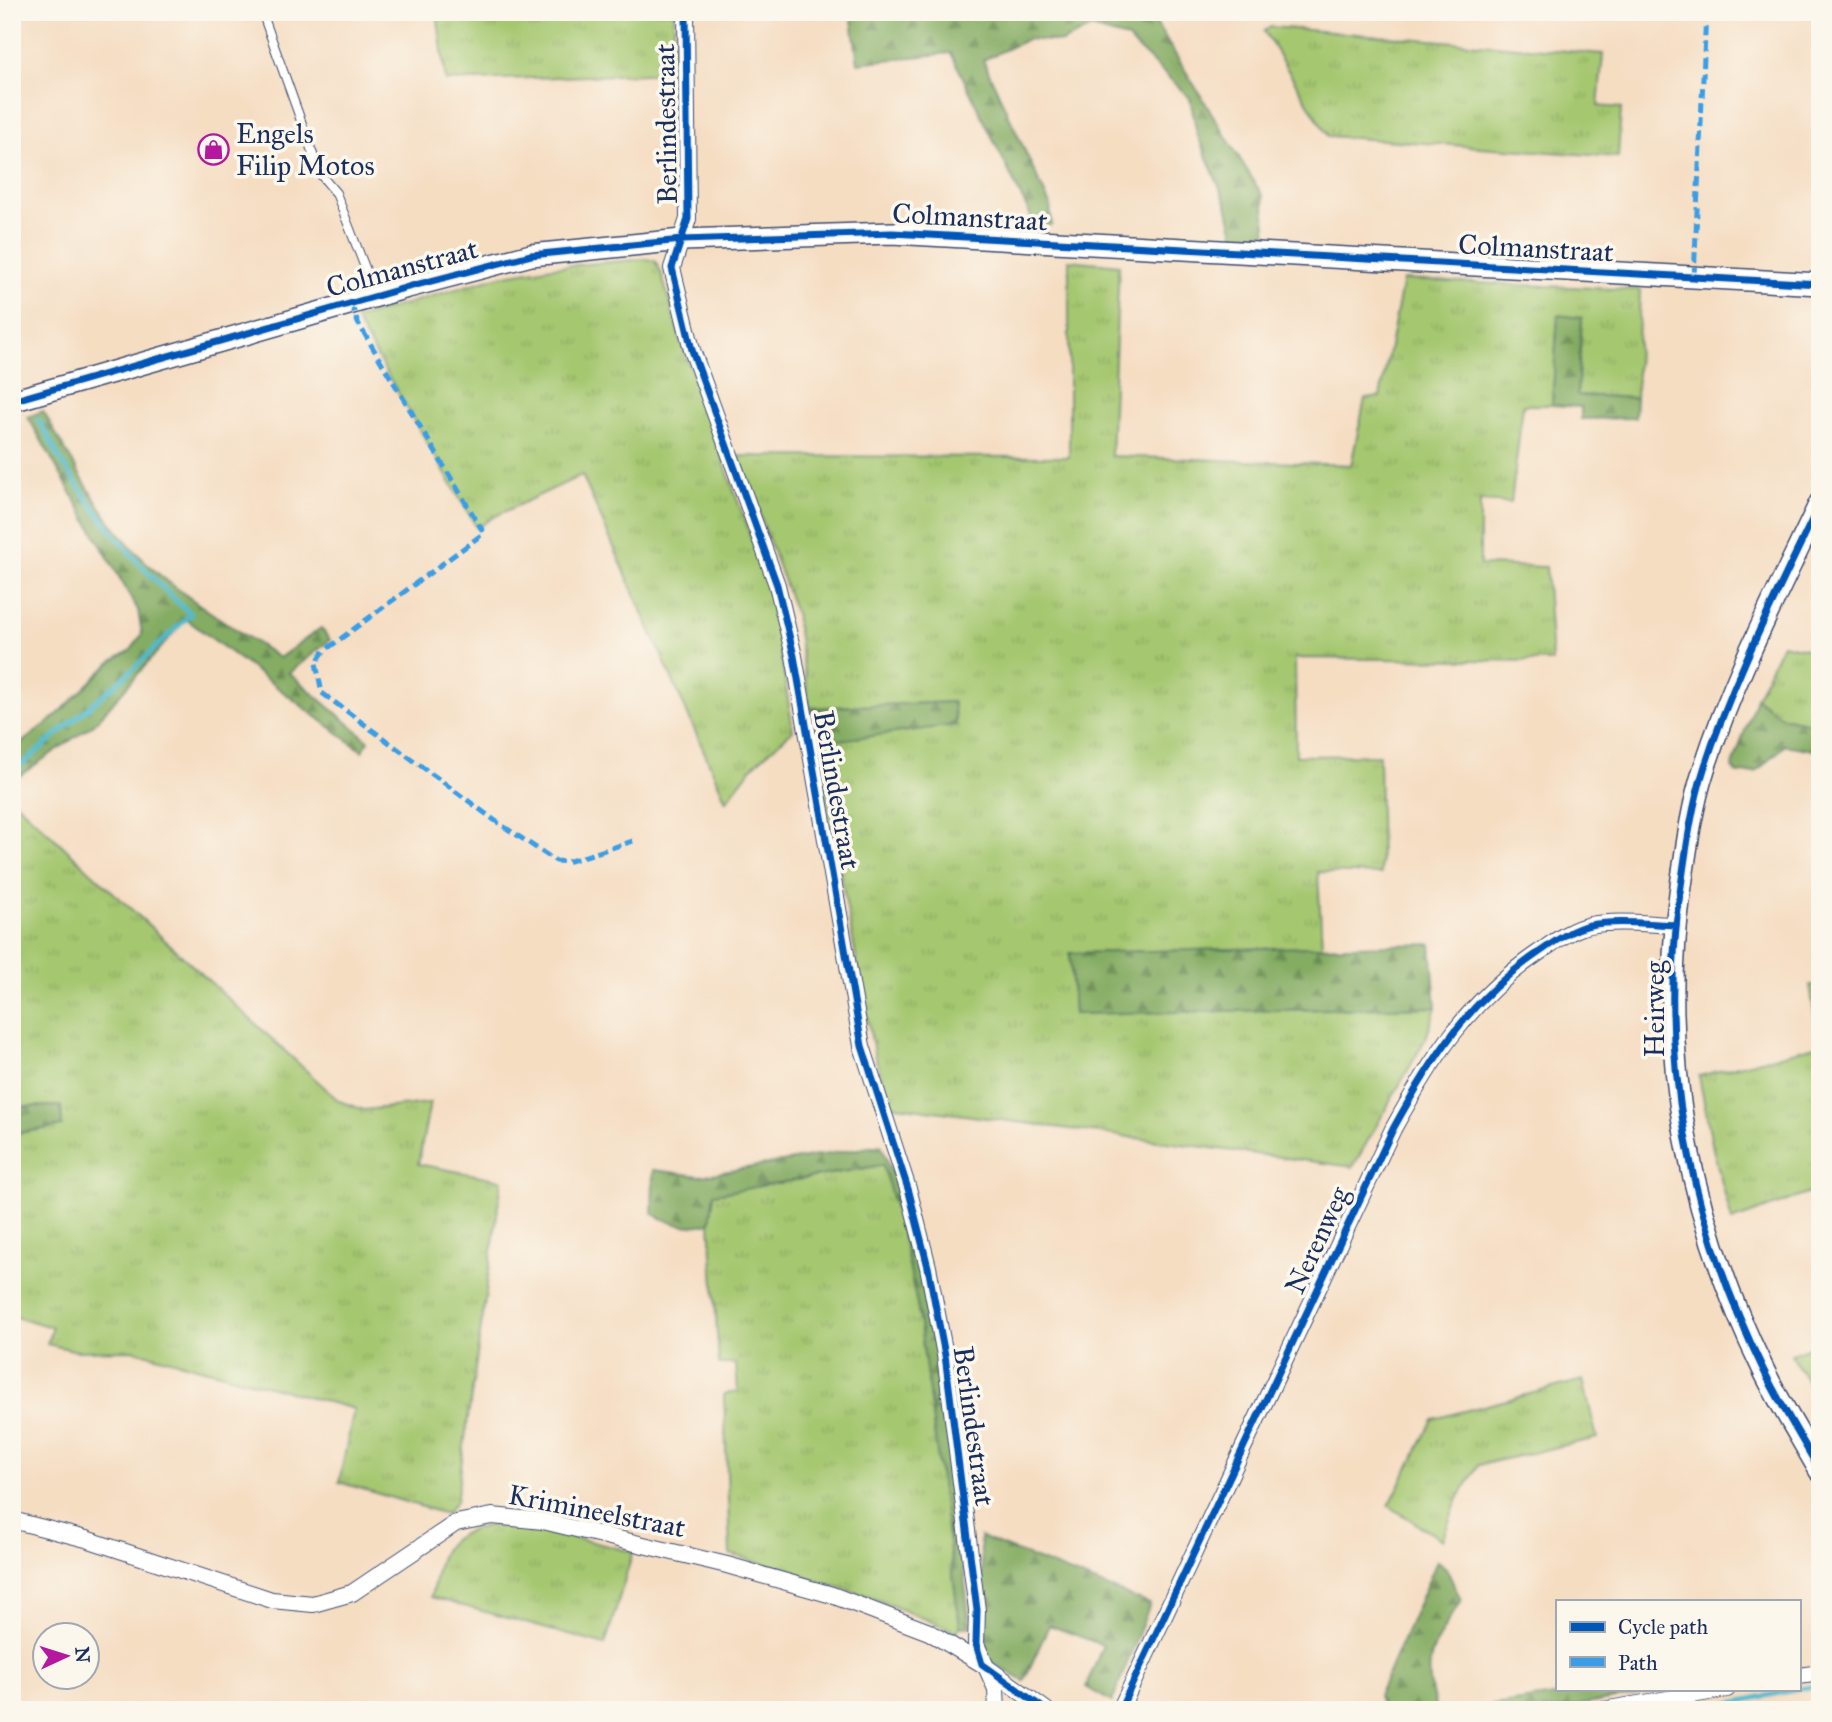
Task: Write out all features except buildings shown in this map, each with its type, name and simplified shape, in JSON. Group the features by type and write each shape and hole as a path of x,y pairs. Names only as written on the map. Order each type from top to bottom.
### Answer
{"main road":[{"name":"Colmanstraat","path":"12,401 376,296 531,255 682,240 892,233 1820,284"},
{"name":"Heirweg","path":"1820,503 1746,659 1707,760 1689,830 1676,925 1673,1049 1679,1111 1691,1171 1723,1276 1764,1371 1820,1471"}],"street":[{"name":"Berlindestraat","path":"686,12 688,219 672,268 692,350 777,585 794,656 862,1046 909,1192 928,1267 944,1355 977,1610 976,1644 982,1664 996,1689 997,1710"},
{"name":"Nerenweg","path":"1120,1710 1393,1129 1428,1066 1466,1015 1512,971 1562,936 1588,925 1676,925"},
{"name":"Krimineelstraat","path":"12,1520 86,1539 272,1600 313,1604 352,1593 456,1522 492,1516 543,1521 727,1565 832,1595 929,1632 982,1664 1045,1710"},
{"path":"1800,1676 1820,1673"},
{"path":"1603,1710 1721,1690"}],"lane":[{"path":"262,12 320,174 336,193 376,296"}],"green space":[{"path":"437,12 674,12 674,73 446,81"},
{"path":"851,12 1149,12 1263,196 1267,239 1235,238 1227,205 1197,134 1190,98 1127,38 1091,28 1062,42 1028,39 983,60 1050,205 1052,225 1035,225 951,53 858,63"},
{"path":"1271,27 1603,54 1598,106 1621,108 1618,157 1328,136 1264,31"},
{"path":"646,259 655,261 661,272 680,339 761,566 773,609 793,730 754,765 726,801 582,475 493,517 477,528 355,319 500,276 553,267"},
{"path":"1069,260 1119,265 1111,456 1351,465 1365,399 1380,397 1403,280 1640,290 1636,398 1577,395 1582,319 1558,315 1552,405 1523,405 1511,503 1480,501 1480,565 1546,567 1552,661 1295,658 1296,756 1379,755 1381,874 1318,872 1322,947 1070,953 1074,1014 1436,1007 1426,1038 1353,1167 890,1105 874,1053 816,743 956,725 953,702 810,708 795,613 739,456 1069,457"},
{"path":"1558,315 1582,318 1577,395 1636,398 1635,418 1581,419 1581,407 1552,405"},
{"path":"43,411 81,477 125,540 142,559 175,587 279,658 321,628 330,640 289,673 369,741 362,751 186,619 94,724 12,781 12,750 54,718 111,662 131,650 142,634 138,610 28,417"},
{"path":"1782,644 1820,652 1820,725 1782,717 1756,698"},
{"path":"1756,698 1782,717 1820,725 1820,751 1785,745 1756,772 1737,774 1732,768"},
{"path":"953,702 956,725 816,743 810,708"},
{"path":"12,799 339,1101 364,1110 430,1103 418,1164 502,1180 456,1502 446,1514 339,1482 354,1409 133,1350 77,1351 47,1344 52,1327 12,1316 12,1134 62,1126 61,1106 12,1107"},
{"path":"1431,944 1436,1007 1074,1014 1070,953"},
{"path":"1810,985 1820,985 1820,1189 1732,1221 1713,1149 1699,1076 1819,1045"},
{"path":"61,1106 62,1126 12,1134 12,1107"},
{"path":"881,1145 919,1262 932,1322 950,1444 970,1627 960,1627 918,1309 903,1236 883,1165 714,1194 710,1223 702,1225 680,1225 652,1213 653,1170 700,1176"},
{"path":"883,1165 903,1236 918,1309 960,1627 957,1632 868,1596 730,1554 724,1394 738,1392 736,1364 719,1364 710,1223 714,1194"},
{"path":"1820,1343 1820,1404 1791,1354"},
{"path":"1583,1380 1597,1438 1479,1465 1457,1500 1442,1540 1389,1506 1433,1419"},
{"path":"490,1525 543,1530 633,1552 605,1645 431,1597 441,1557 446,1548 461,1535"},
{"path":"980,1537 1150,1604 1112,1702 1086,1687 1103,1645 1049,1625 1024,1681 987,1660"},
{"path":"1437,1561 1446,1568 1461,1600 1432,1652 1430,1677 1437,1710 1383,1710 1378,1696"},
{"path":"1593,1690 1664,1690 1554,1710 1461,1710"}],"waterway":[{"path":"12,773 130,672 191,614 155,580 106,524 62,462 38,420"},
{"path":"1800,1689 1820,1685"},
{"path":"1696,1710 1795,1690"}],"marked path":[{"path":"56,12 117,12"},
{"path":"1694,277 1706,12"},
{"path":"351,303 358,323 484,533 324,651 316,663 322,693 497,822 556,861 567,862 633,841"}],"cycle path":[{"path":"686,12 688,219 672,268 692,350 777,585 794,656 862,1046 909,1192 928,1267 945,1355 977,1610 976,1644 982,1664 1046,1710"},
{"path":"12,401 408,287 531,255 682,240 892,233 1820,284"},
{"path":"1820,503 1743,667 1699,784 1680,893 1674,955 1673,1016 1677,1077 1686,1137 1699,1197 1716,1255 1763,1369 1820,1471"},
{"path":"1120,1710 1393,1129 1422,1078 1454,1032 1492,990 1514,971 1569,933 1590,925 1611,923 1676,925"}],"place":[{"name":"Engels Filip Motos","path":"213,149"}]}
